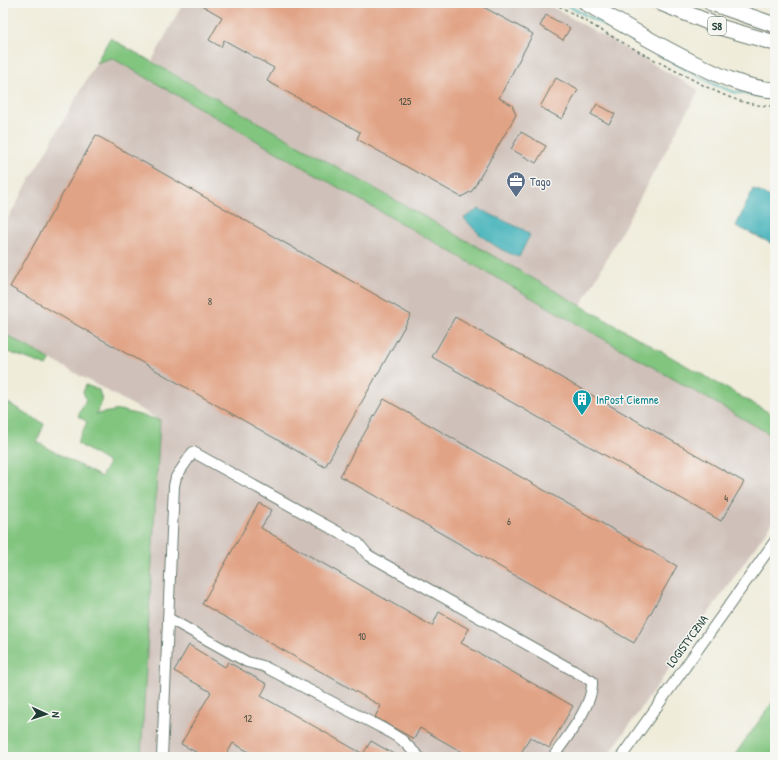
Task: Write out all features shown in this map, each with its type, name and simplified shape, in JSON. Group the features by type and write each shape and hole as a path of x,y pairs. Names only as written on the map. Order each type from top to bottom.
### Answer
{"highway":[{"path":"586,3 658,44 728,80 748,86 775,90"},
{"name":"S8","path":"661,3 723,28 775,43"},
{"name":"S8","path":"711,3 775,25"}],"street":[{"path":"162,757 174,486 176,477 190,454 196,452 358,543 368,555 592,682 590,697 571,731 553,757"},
{"name":"LOGISTYCZNA","path":"621,757 775,541"},
{"path":"168,618 247,662 263,666 384,730 402,740 419,757"}],"path":[{"path":"554,3 639,52 728,98 745,103 775,106"}],"shaded area":[{"name":"Tago","path":"183,3 545,3 699,90 581,306 152,61"},
{"path":"112,58 775,437 775,519 607,757 141,757 160,420 3,333 3,227 96,63"}],"green space":[{"path":"110,38 775,416 775,437 112,58 96,63"},
{"path":"3,333 51,360 46,366 3,350"},
{"path":"86,385 99,390 102,401 96,414 120,410 160,420 141,757 3,757 3,400 44,424 37,442 101,477 109,463 77,443 87,422 78,416 86,399 83,392"},
{"path":"775,699 775,757 733,757"}],"water":[{"path":"753,189 775,199 775,245 736,226"},
{"path":"479,209 524,230 530,235 519,257 488,241 464,218"}],"building":[{"path":"198,3 476,3 533,34 499,98 512,105 516,115 472,191 461,197 357,139 360,132 267,81 274,68 224,40 221,47 209,40 222,17"},
{"path":"546,15 570,28 563,40 540,26"},
{"path":"556,78 578,90 562,119 540,107"},
{"path":"597,104 615,114 609,124 591,114"},
{"path":"521,132 546,146 536,163 511,149"},
{"path":"96,135 411,315 325,467 10,287"},
{"name":"InPost Ciemne","path":"455,317 744,482 721,521 432,357"},
{"path":"384,399 677,566 634,643 340,476"},
{"path":"259,503 272,510 261,528 432,626 439,612 469,629 461,643 573,706 549,748 530,737 519,757 471,757 420,728 414,739 375,717 381,706 202,604"},
{"path":"189,645 225,667 228,662 267,684 261,696 363,754 371,741 399,757 258,757 233,743 225,757 205,757 181,744 211,692 174,671"}],"waterway":[{"path":"563,3 715,85 734,92 775,99"}],"place":[{"name":"Tago","path":"516,198"},
{"name":"InPost Ciemne","path":"582,416"}]}
